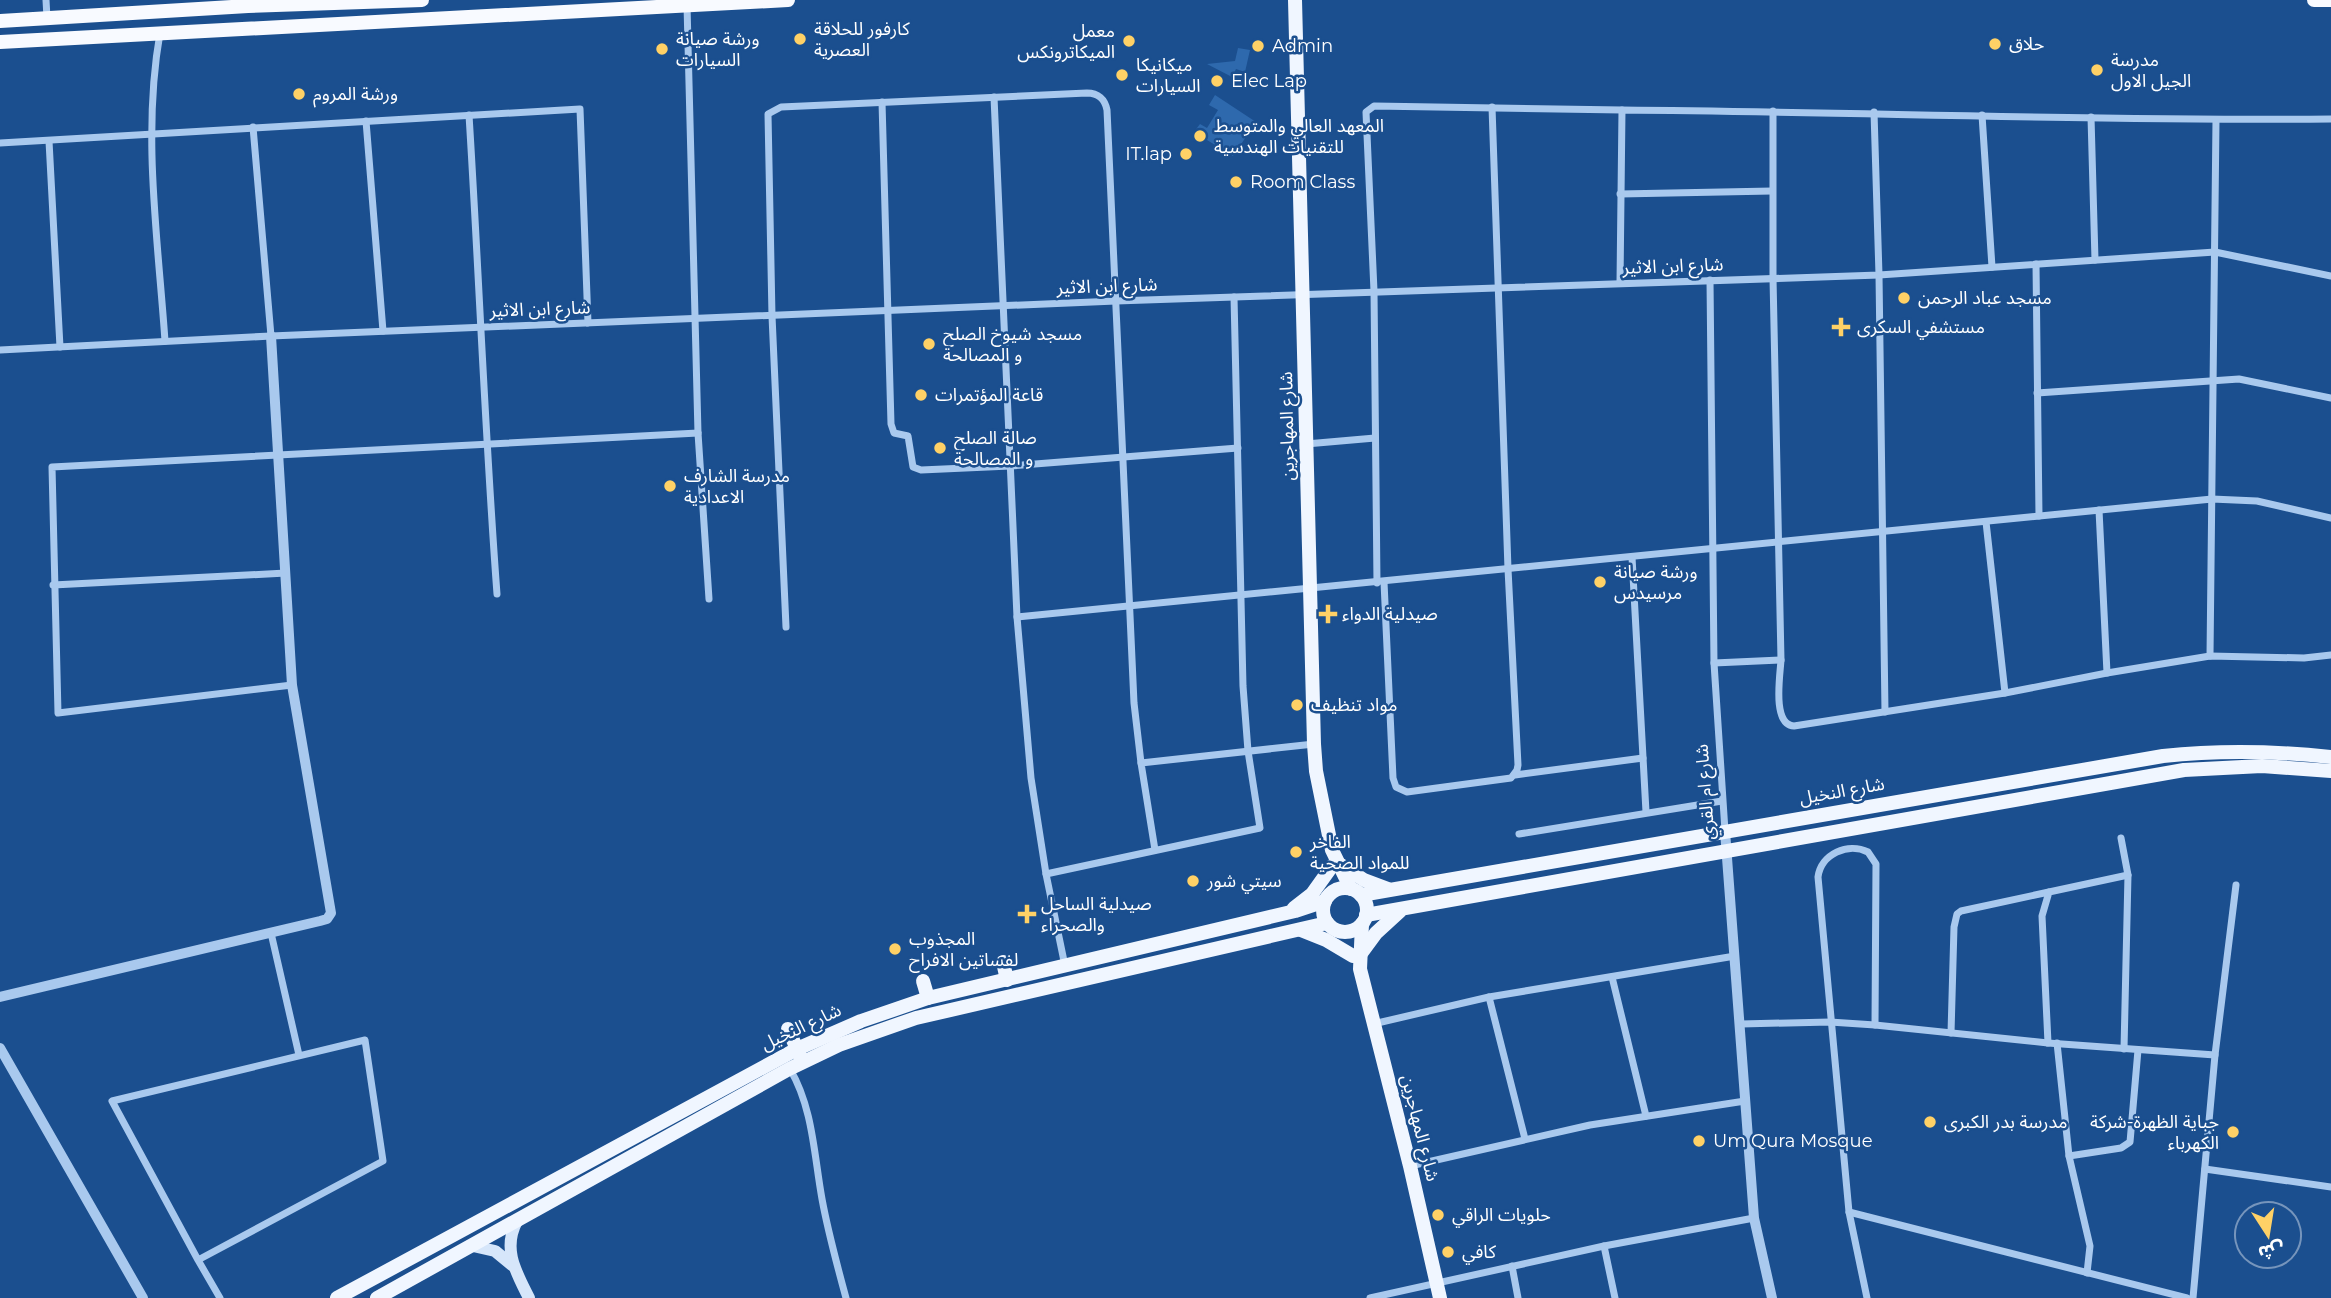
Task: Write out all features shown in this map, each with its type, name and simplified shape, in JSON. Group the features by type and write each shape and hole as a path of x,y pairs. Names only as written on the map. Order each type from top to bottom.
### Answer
{"highway":[{"path":"0,21 237,4 422,0"},
{"path":"0,42 788,0"},
{"path":"2314,0 2331,0"}],"main road":[{"name":"شارع المهاجرين","path":"1295,0 1314,744 1318,784 1336,865 1356,892"},
{"name":"شارع النخيل","path":"1356,892 1390,890 2193,753 2290,753 2331,757"},
{"path":"1364,920 1367,908 1356,892 1338,889 1328,897 1323,912 1332,927 1351,931 1364,920 1405,908 2184,770 2262,766 2331,771"},
{"name":"شارع المهاجرين","path":"1328,897 1336,865"},
{"path":"1284,914 1312,894 1336,865 1390,890"},
{"name":"شارع النخيل","path":"377,1298 573,1189 861,1021 928,999 1284,914 1328,897"},
{"path":"1297,929 1326,940 1358,959 1376,933 1405,908"},
{"name":"شارع المهاجرين","path":"1364,920 1358,959 1438,1291"},
{"name":"شارع المهاجرين","path":"1332,927 1358,959"},
{"name":"شارع النخيل","path":"337,1298 565,1175 796,1060 916,1018 1297,929 1332,927"},
{"path":"1003,962 1007,980"},
{"path":"923,981 928,999"},
{"path":"788,1030 796,1060"},
{"path":"565,1175 573,1189"},
{"path":"517,1221 510,1242 513,1266 529,1298"},
{"path":"473,1246 495,1251 513,1266"}],"street":[{"path":"46,0 47,19"},
{"path":"687,4 698,433 709,599"},
{"path":"160,33 150,133 165,341"},
{"path":"786,627 772,316 766,120 768,114 781,107 1092,93 1104,101 1107,110 1134,703 1155,850"},
{"path":"994,97 1017,617 1031,778 1046,874 1065,966"},
{"path":"882,102 891,429 894,433 908,436 913,467 921,470 1010,466 1238,448"},
{"path":"1643,758 1412,792 1404,792 1396,787 1393,778 1380,582 1374,291 1366,112 1374,106 1874,112 2216,120 2331,119"},
{"path":"1492,107 1508,569 1518,765 1515,775"},
{"path":"0,143 580,109 588,323"},
{"path":"1620,283 1622,110"},
{"path":"1773,111 1780,717 1788,726 2005,694 2210,656 2304,658 2331,655"},
{"path":"1874,112 1880,275 1885,712"},
{"path":"469,115 482,328 485,445 497,594"},
{"path":"1982,115 1992,267"},
{"path":"2091,117 2095,260"},
{"path":"2210,656 2216,120"},
{"path":"366,121 383,331"},
{"path":"0,997 323,920 329,916 331,910 292,685 271,336 253,127"},
{"path":"49,141 60,347"},
{"path":"1620,194 1772,191"},
{"name":"شارع ابن الاثير","path":"0,350 383,331 1116,301 1880,275 2214,252 2331,276"},
{"path":"2036,264 2039,516"},
{"name":"شارع ام القري","path":"1710,280 1714,663 1722,801 1754,1218 1772,1298"},
{"path":"1046,874 1260,828 1248,751 1243,686 1234,297"},
{"path":"2037,393 2239,379 2331,398"},
{"path":"292,685 58,713 52,467 698,433"},
{"path":"1306,443 1375,438"},
{"path":"1017,617 2212,499 2257,501 2331,518"},
{"path":"2099,510 2108,673"},
{"path":"1986,522 2005,694"},
{"path":"1632,557 1646,812"},
{"path":"53,584 286,573"},
{"path":"1714,663 1781,660"},
{"path":"1141,763 1314,744"},
{"path":"1519,834 1722,801"},
{"path":"2121,838 2128,875 2124,1049"},
{"path":"1867,1298 1849,1212 1818,871 1823,861 1832,854 1858,849 1872,855 1877,869 1875,1025"},
{"path":"1951,1033 1954,927 1961,911 2128,875"},
{"path":"2193,1298 2215,1055 2236,886"},
{"path":"2049,891 2042,916 2052,1043 2069,1156 2090,1246 2087,1273"},
{"path":"271,933 299,1055"},
{"path":"1373,1024 1489,997 1735,956"},
{"path":"1612,977 1646,1116"},
{"path":"1489,997 1525,1139"},
{"path":"1741,1024 1830,1022 2215,1055"},
{"path":"198,1260 383,1160 365,1040 111,1101 198,1260 220,1298"},
{"path":"0,1048 143,1298"},
{"path":"2069,1156 2121,1148 2130,1142 2138,1050"},
{"path":"796,1060 808,1112 822,1202 846,1298"},
{"path":"1410,1166 1525,1139 1745,1101"},
{"path":"2205,1169 2331,1186"},
{"path":"1849,1212 2187,1298"},
{"path":"1370,1298 1438,1291 1511,1266 1754,1218"},
{"path":"1604,1246 1615,1298"},
{"path":"1511,1266 1518,1298"}],"shaded area":[{"path":"1238,48 1250,50 1245,72 1236,69 1232,77 1207,64 1235,61"},
{"path":"1215,95 1256,122 1233,156 1194,132 1200,124 1207,128 1218,110 1209,105"}],"place":[{"name":"كارفور للحلاقة العصرية","path":"800,39"},
{"name":"معمل الميكاترونكس","path":"1129,41"},
{"name":"حلاق","path":"1995,44"},
{"name":"Admin","path":"1258,46"},
{"name":"ورشة صيانة السيارات","path":"662,49"},
{"name":"مدرسة الجيل الاول","path":"2097,70"},
{"name":"ميكانيكا السيارات","path":"1122,75"},
{"name":"Elec Lap","path":"1217,81"},
{"name":"ورشة المروم","path":"299,94"},
{"name":"المعهد العالي والمتوسط للتقنيات الهندسية","path":"1200,136"},
{"name":"IT.lap","path":"1186,154"},
{"name":"Room Class","path":"1236,182"},
{"name":"مسجد عباد الرحمن","path":"1904,298"},
{"name":"مستشفي السكرى","path":"1841,327"},
{"name":"مسجد شيوخ الصلح و المصالحة","path":"929,344"},
{"name":"قاعة المؤتمرات","path":"921,395"},
{"name":"صالة الصلح و المصالحة","path":"940,448"},
{"name":"مدرسة الشارف الاعدادية","path":"670,486"},
{"name":"ورشة صيانة مرسيدس","path":"1600,582"},
{"name":"صيدلية الدواء","path":"1328,614"},
{"name":"مواد تنظيف","path":"1297,705"},
{"name":"الفاخر للمواد الصحية","path":"1296,852"},
{"name":"سيتي شور","path":"1193,881"},
{"name":"صيدلية الساحل والصحراء","path":"1027,914"},
{"name":"المجذوب لفساتين الافراح","path":"895,949"},
{"name":"مدرسة بدر الكبرى","path":"1930,1122"},
{"name":"جباية الظهرة-شركة الكهرباء","path":"2233,1132"},
{"name":"Um Qura Mosque","path":"1699,1141"},
{"name":"حلويات الراقي","path":"1438,1215"},
{"name":"كافي","path":"1448,1252"}]}
